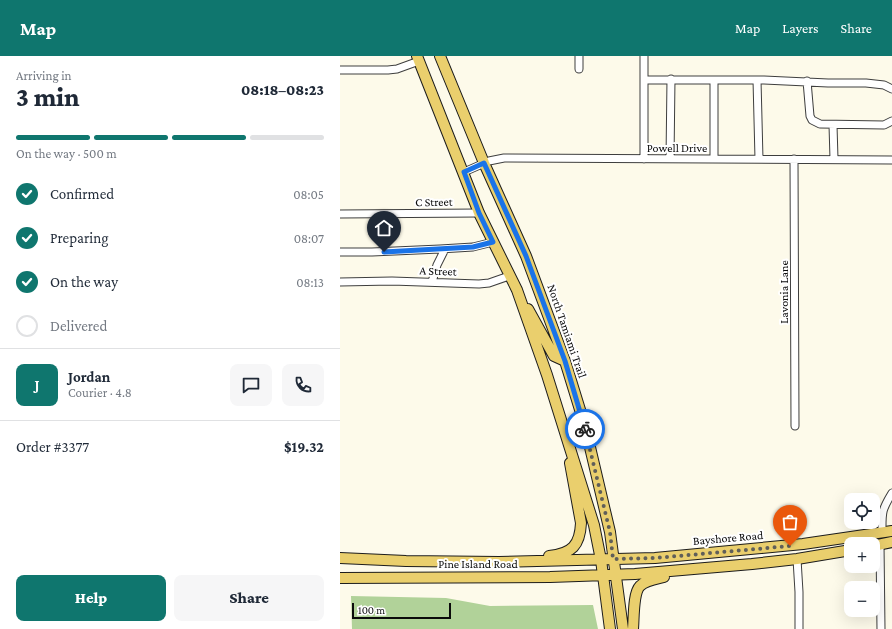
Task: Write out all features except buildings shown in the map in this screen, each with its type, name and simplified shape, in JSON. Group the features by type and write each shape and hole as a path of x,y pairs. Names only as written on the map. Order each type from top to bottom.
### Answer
{"main road":[{"name":"North Tamiami Trail","path":"440,56 484,163 526,256 565,361 585,426 610,532 623,629"},
{"path":"418,58 479,213 509,276 542,332 554,356 558,360 565,361"},
{"path":"517,290 547,375 590,510 601,560 610,629"},
{"path":"499,562 556,555 571,550 577,542 581,523 561,418"},
{"name":"Bayshore Road","path":"613,559 655,558 803,544 887,532"},
{"path":"880,544 892,542"},
{"path":"616,575 702,569 797,559 844,551"},
{"name":"Pine Island Road","path":"340,558 406,561 499,562 613,559"},
{"path":"633,629 636,595 641,585 650,580 702,569"},
{"name":"Pine Island Road","path":"340,578 616,575"}],"street":[{"path":"579,56 579,69"},
{"path":"644,56 644,159"},
{"path":"340,70 397,69 418,58"},
{"path":"670,159 672,79"},
{"path":"644,80 757,80 874,83 892,88"},
{"path":"714,80 714,159"},
{"path":"757,80 759,159"},
{"path":"807,81 809,110 812,120 820,124 884,125 892,121"},
{"path":"833,125 834,159"},
{"name":"Powell Drive","path":"464,172 484,163 504,158 892,160"},
{"name":"Lavonia Lane","path":"794,159 795,426"},
{"name":"C Street","path":"340,214 479,213"},
{"path":"340,252 445,249 473,247 493,242"},
{"path":"432,282 437,265 445,249"},
{"name":"A Street","path":"340,282 489,283 509,276"},
{"path":"887,532 882,514 884,507 892,493"},
{"path":"797,559 800,592 800,629"},
{"path":"878,573 881,629"}],"green space":[{"path":"351,596 446,598 490,606 593,605 598,629 352,629"}],"way so far":[{"path":"585,429 610,532 613,559 655,558 790,546"}],"route":[{"path":"384,252 473,247 493,242 479,213 464,172 484,163 526,256 565,361 585,429"}]}
